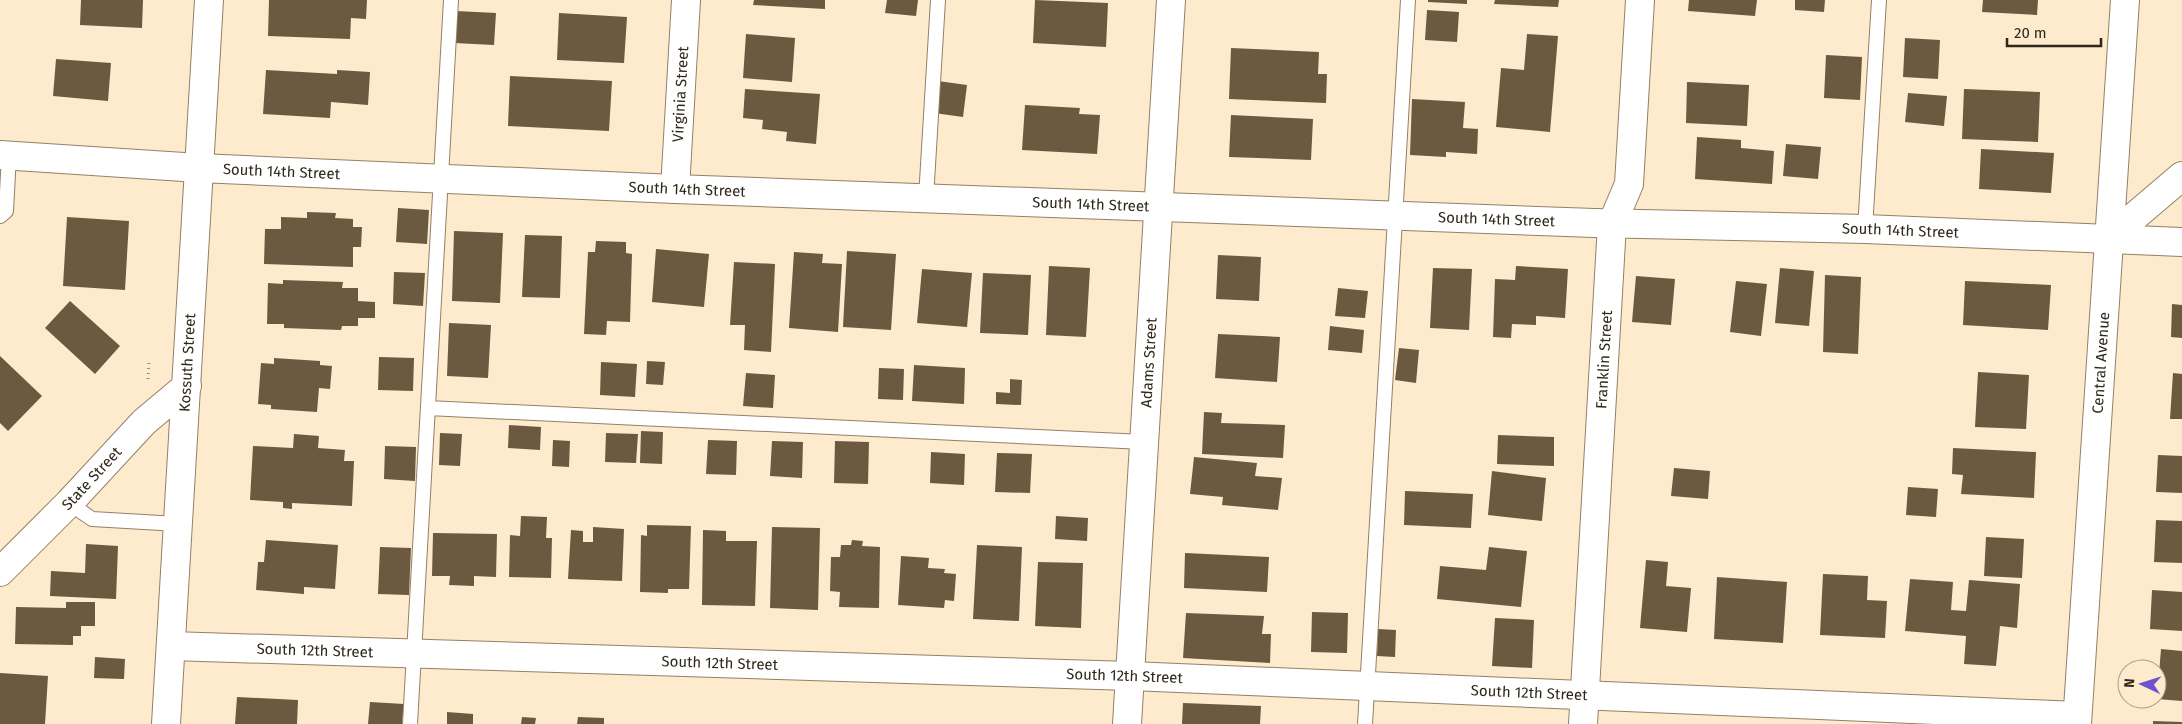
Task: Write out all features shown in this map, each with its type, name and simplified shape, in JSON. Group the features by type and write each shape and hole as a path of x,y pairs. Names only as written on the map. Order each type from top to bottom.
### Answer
{"street":[{"name":"Kossuth Street","path":"166,724 209,0"},
{"name":"Virginia Street","path":"675,189 686,0"},
{"name":"Adams Street","path":"1127,724 1171,0"},
{"name":"Franklin Street","path":"1582,724 1612,224 1629,184 1640,0"},
{"name":"Central Avenue","path":"2077,720 2125,0"},
{"name":"South 14th Street","path":"5,155 199,168 675,189 1158,205 1612,224 1865,229 2182,242"},
{"path":"2108,239 2182,176"},
{"name":"State Street","path":"0,572 69,503 144,422 187,386"},
{"name":"South 12th Street","path":"171,646 1131,676 2077,720"}],"lane":[{"path":"410,724 451,0"},
{"path":"926,198 938,0"},
{"path":"1365,724 1408,0"},
{"path":"1865,229 1879,0"},
{"path":"0,216 6,211 5,155"},
{"path":"428,408 1144,442"},
{"path":"69,503 92,519 178,524"}],"building":[{"path":"81,0 143,0 142,28 80,25"},
{"path":"269,0 367,0 366,19 351,18 350,39 268,36"},
{"path":"754,0 825,0 825,9 753,5"},
{"path":"887,0 918,0 916,16 885,13"},
{"path":"1035,0 1108,3 1106,47 1033,43"},
{"path":"1428,0 1467,0 1467,4 1428,2"},
{"path":"1495,0 1559,0 1558,7 1494,4"},
{"path":"1689,0 1757,0 1755,16 1688,11"},
{"path":"1795,0 1825,0 1824,12 1795,10"},
{"path":"1983,0 2038,0 2037,15 1982,12"},
{"path":"1427,10 1459,12 1457,42 1425,40"},
{"path":"456,11 496,13 494,45 454,43"},
{"path":"559,13 627,17 624,63 557,60"},
{"path":"746,34 795,38 792,82 743,78"},
{"path":"1527,34 1558,36 1550,132 1496,127 1501,68 1524,70"},
{"path":"1905,38 1940,40 1938,79 1903,77"},
{"path":"1231,48 1319,52 1318,74 1327,74 1326,103 1229,99"},
{"path":"1826,55 1862,57 1860,100 1824,98"},
{"path":"56,59 111,63 108,101 53,96"},
{"path":"266,70 337,74 337,70 370,72 368,105 331,102 330,118 263,114"},
{"path":"510,76 612,81 609,131 508,126"},
{"path":"938,81 967,85 963,117 934,113"},
{"path":"1687,82 1749,85 1747,126 1686,123"},
{"path":"745,89 820,94 816,144 786,141 787,132 762,129 763,120 743,118"},
{"path":"1964,89 2040,92 2038,142 1962,139"},
{"path":"1908,93 1947,96 1944,126 1905,122"},
{"path":"1412,99 1465,102 1463,128 1478,129 1477,154 1446,152 1446,157 1410,155"},
{"path":"1025,105 1080,108 1079,114 1100,115 1097,154 1022,150"},
{"path":"1231,115 1313,119 1311,160 1229,157"},
{"path":"1697,137 1741,140 1741,148 1774,151 1772,184 1695,179"},
{"path":"1786,144 1821,147 1818,179 1783,176"},
{"path":"1981,149 2054,153 2051,193 1979,189"},
{"path":"398,208 429,210 427,244 396,242"},
{"path":"307,212 336,213 335,218 353,219 353,227 362,227 361,247 353,247 353,267 264,264 265,229 281,229 281,217 307,218"},
{"path":"67,217 129,221 125,290 63,286"},
{"path":"454,231 503,233 500,303 452,301"},
{"path":"525,235 562,236 560,298 522,297"},
{"path":"596,241 626,242 626,253 632,254 630,322 607,321 606,335 584,334 588,252 595,252"},
{"path":"656,249 709,254 704,307 652,302"},
{"path":"847,251 896,254 891,330 843,327"},
{"path":"794,252 823,254 822,263 842,264 838,332 789,328"},
{"path":"1218,255 1261,257 1259,301 1216,299"},
{"path":"734,262 775,264 771,352 744,350 745,325 730,325"},
{"path":"1049,266 1090,268 1086,337 1046,335"},
{"path":"1516,266 1568,269 1565,318 1536,316 1536,325 1512,324 1511,338 1493,337 1495,279 1515,280"},
{"path":"1433,268 1472,269 1469,330 1430,328"},
{"path":"1780,268 1814,271 1809,326 1775,323"},
{"path":"922,269 972,273 967,327 917,323"},
{"path":"394,272 425,273 423,306 393,304"},
{"path":"983,273 1031,275 1028,335 980,333"},
{"path":"1825,275 1861,277 1858,354 1823,352"},
{"path":"1636,276 1675,279 1671,325 1632,322"},
{"path":"283,280 343,282 342,288 358,288 358,301 375,302 375,318 358,318 358,326 342,326 341,330 284,328 284,324 267,324 268,283 283,284"},
{"path":"1736,281 1767,284 1761,336 1730,332"},
{"path":"1965,281 2051,285 2048,330 1963,325"},
{"path":"1338,288 1368,291 1365,318 1335,316"},
{"path":"70,301 120,346 95,374 45,328"},
{"path":"2172,304 2182,305 2182,338 2171,337"},
{"path":"449,323 491,325 488,378 447,376"},
{"path":"1330,326 1364,330 1362,353 1328,350"},
{"path":"1218,334 1280,337 1277,382 1215,378"},
{"path":"1399,348 1419,350 1416,383 1395,380"},
{"path":"0,356 42,396 8,431 0,423"},
{"path":"379,357 414,358 413,391 378,390"},
{"path":"274,358 320,361 320,365 332,366 330,389 319,388 317,412 271,409 271,405 258,404 261,363 274,364"},
{"path":"647,361 665,362 663,385 646,384"},
{"path":"601,362 637,364 635,397 600,395"},
{"path":"914,365 965,368 964,404 912,401"},
{"path":"879,368 904,369 903,400 878,399"},
{"path":"1978,372 2029,375 2026,429 1975,427"},
{"path":"746,373 775,375 773,408 743,406"},
{"path":"2173,373 2182,374 2182,419 2170,419"},
{"path":"1010,379 1022,380 1021,405 996,404 996,392 1010,393"},
{"path":"1204,412 1222,413 1221,423 1285,425 1283,458 1202,454"},
{"path":"509,425 541,427 540,450 508,448"},
{"path":"641,431 663,432 662,464 640,463"},
{"path":"440,433 462,434 460,466 439,465"},
{"path":"606,433 638,434 636,463 605,462"},
{"path":"294,434 319,436 318,448 345,450 344,461 354,461 352,506 292,503 292,509 283,508 283,502 250,500 253,446 293,448"},
{"path":"1498,435 1554,437 1554,466 1497,464"},
{"path":"553,440 570,441 569,467 552,466"},
{"path":"708,440 737,441 736,475 706,474"},
{"path":"772,441 803,442 802,478 770,476"},
{"path":"835,441 869,442 868,484 834,483"},
{"path":"385,446 416,447 415,481 384,479"},
{"path":"1953,448 2036,452 2034,498 1961,494 1963,475 1952,474"},
{"path":"931,452 965,454 964,485 930,483"},
{"path":"997,453 1032,454 1030,493 995,492"},
{"path":"2158,455 2182,456 2182,493 2156,492"},
{"path":"1194,457 1257,463 1255,476 1282,478 1278,510 1222,505 1223,497 1190,494"},
{"path":"1674,468 1710,471 1708,499 1671,496"},
{"path":"1492,471 1546,478 1542,521 1488,515"},
{"path":"1908,487 1938,489 1936,517 1906,515"},
{"path":"1405,491 1473,494 1471,528 1404,525"},
{"path":"521,516 547,517 546,538 552,538 551,578 509,577 510,535 520,536"},
{"path":"1056,516 1088,518 1087,541 1055,539"},
{"path":"2156,520 2182,521 2182,563 2154,562"},
{"path":"647,525 691,526 689,589 668,589 668,593 640,592 641,535 647,536"},
{"path":"593,527 624,529 622,581 568,579 571,530 583,531 583,542 593,542"},
{"path":"772,527 820,528 818,610 770,608"},
{"path":"703,530 726,531 726,541 757,541 755,606 702,605"},
{"path":"433,533 497,534 496,577 474,576 474,586 449,585 450,576 432,576"},
{"path":"1986,537 2024,539 2022,578 1984,576"},
{"path":"266,540 338,545 335,589 304,587 304,594 256,590 258,562 264,562"},
{"path":"852,540 863,541 862,546 880,547 879,608 839,607 840,592 830,591 831,557 840,557 841,545 851,545"},
{"path":"86,544 118,546 116,599 50,596 51,571 85,573"},
{"path":"977,545 1022,547 1019,621 973,619"},
{"path":"380,547 411,548 409,595 378,594"},
{"path":"1489,547 1527,551 1521,607 1437,599 1440,566 1486,570"},
{"path":"1185,553 1269,557 1267,592 1184,588"},
{"path":"901,556 929,558 928,568 945,569 944,573 956,574 954,601 945,600 944,608 898,605"},
{"path":"1646,560 1668,562 1666,586 1691,588 1687,632 1640,628"},
{"path":"1038,562 1083,563 1081,628 1035,626"},
{"path":"1823,574 1868,576 1867,600 1887,601 1885,638 1820,635"},
{"path":"1717,577 1787,582 1783,643 1714,639"},
{"path":"1910,579 1953,582 1951,610 1966,611 1969,580 2020,584 2017,628 2000,626 1996,666 1964,664 1966,636 1905,631"},
{"path":"2152,590 2182,592 2182,631 2150,629"},
{"path":"66,602 95,602 95,626 81,626 81,636 73,636 73,645 15,644 16,607 66,608"},
{"path":"1312,612 1348,613 1347,653 1311,652"},
{"path":"1186,613 1264,616 1262,634 1271,634 1270,663 1183,658"},
{"path":"1495,618 1534,620 1532,668 1492,666"},
{"path":"1378,629 1396,630 1395,657 1377,656"},
{"path":"2161,649 2182,651 2182,701 2167,700 2167,659 2160,659"},
{"path":"95,657 125,659 124,679 94,678"},
{"path":"0,673 48,676 45,724 0,724"},
{"path":"237,697 298,700 297,724 235,724"},
{"path":"370,702 404,704 402,724 368,724"},
{"path":"1183,703 1261,706 1260,724 1182,724"},
{"path":"447,712 473,714 473,724 447,724"},
{"path":"522,717 536,718 535,724 521,724"},
{"path":"578,717 604,718 604,724 577,724"},
{"path":"2153,721 2182,722 2182,724 2153,724"}]}
